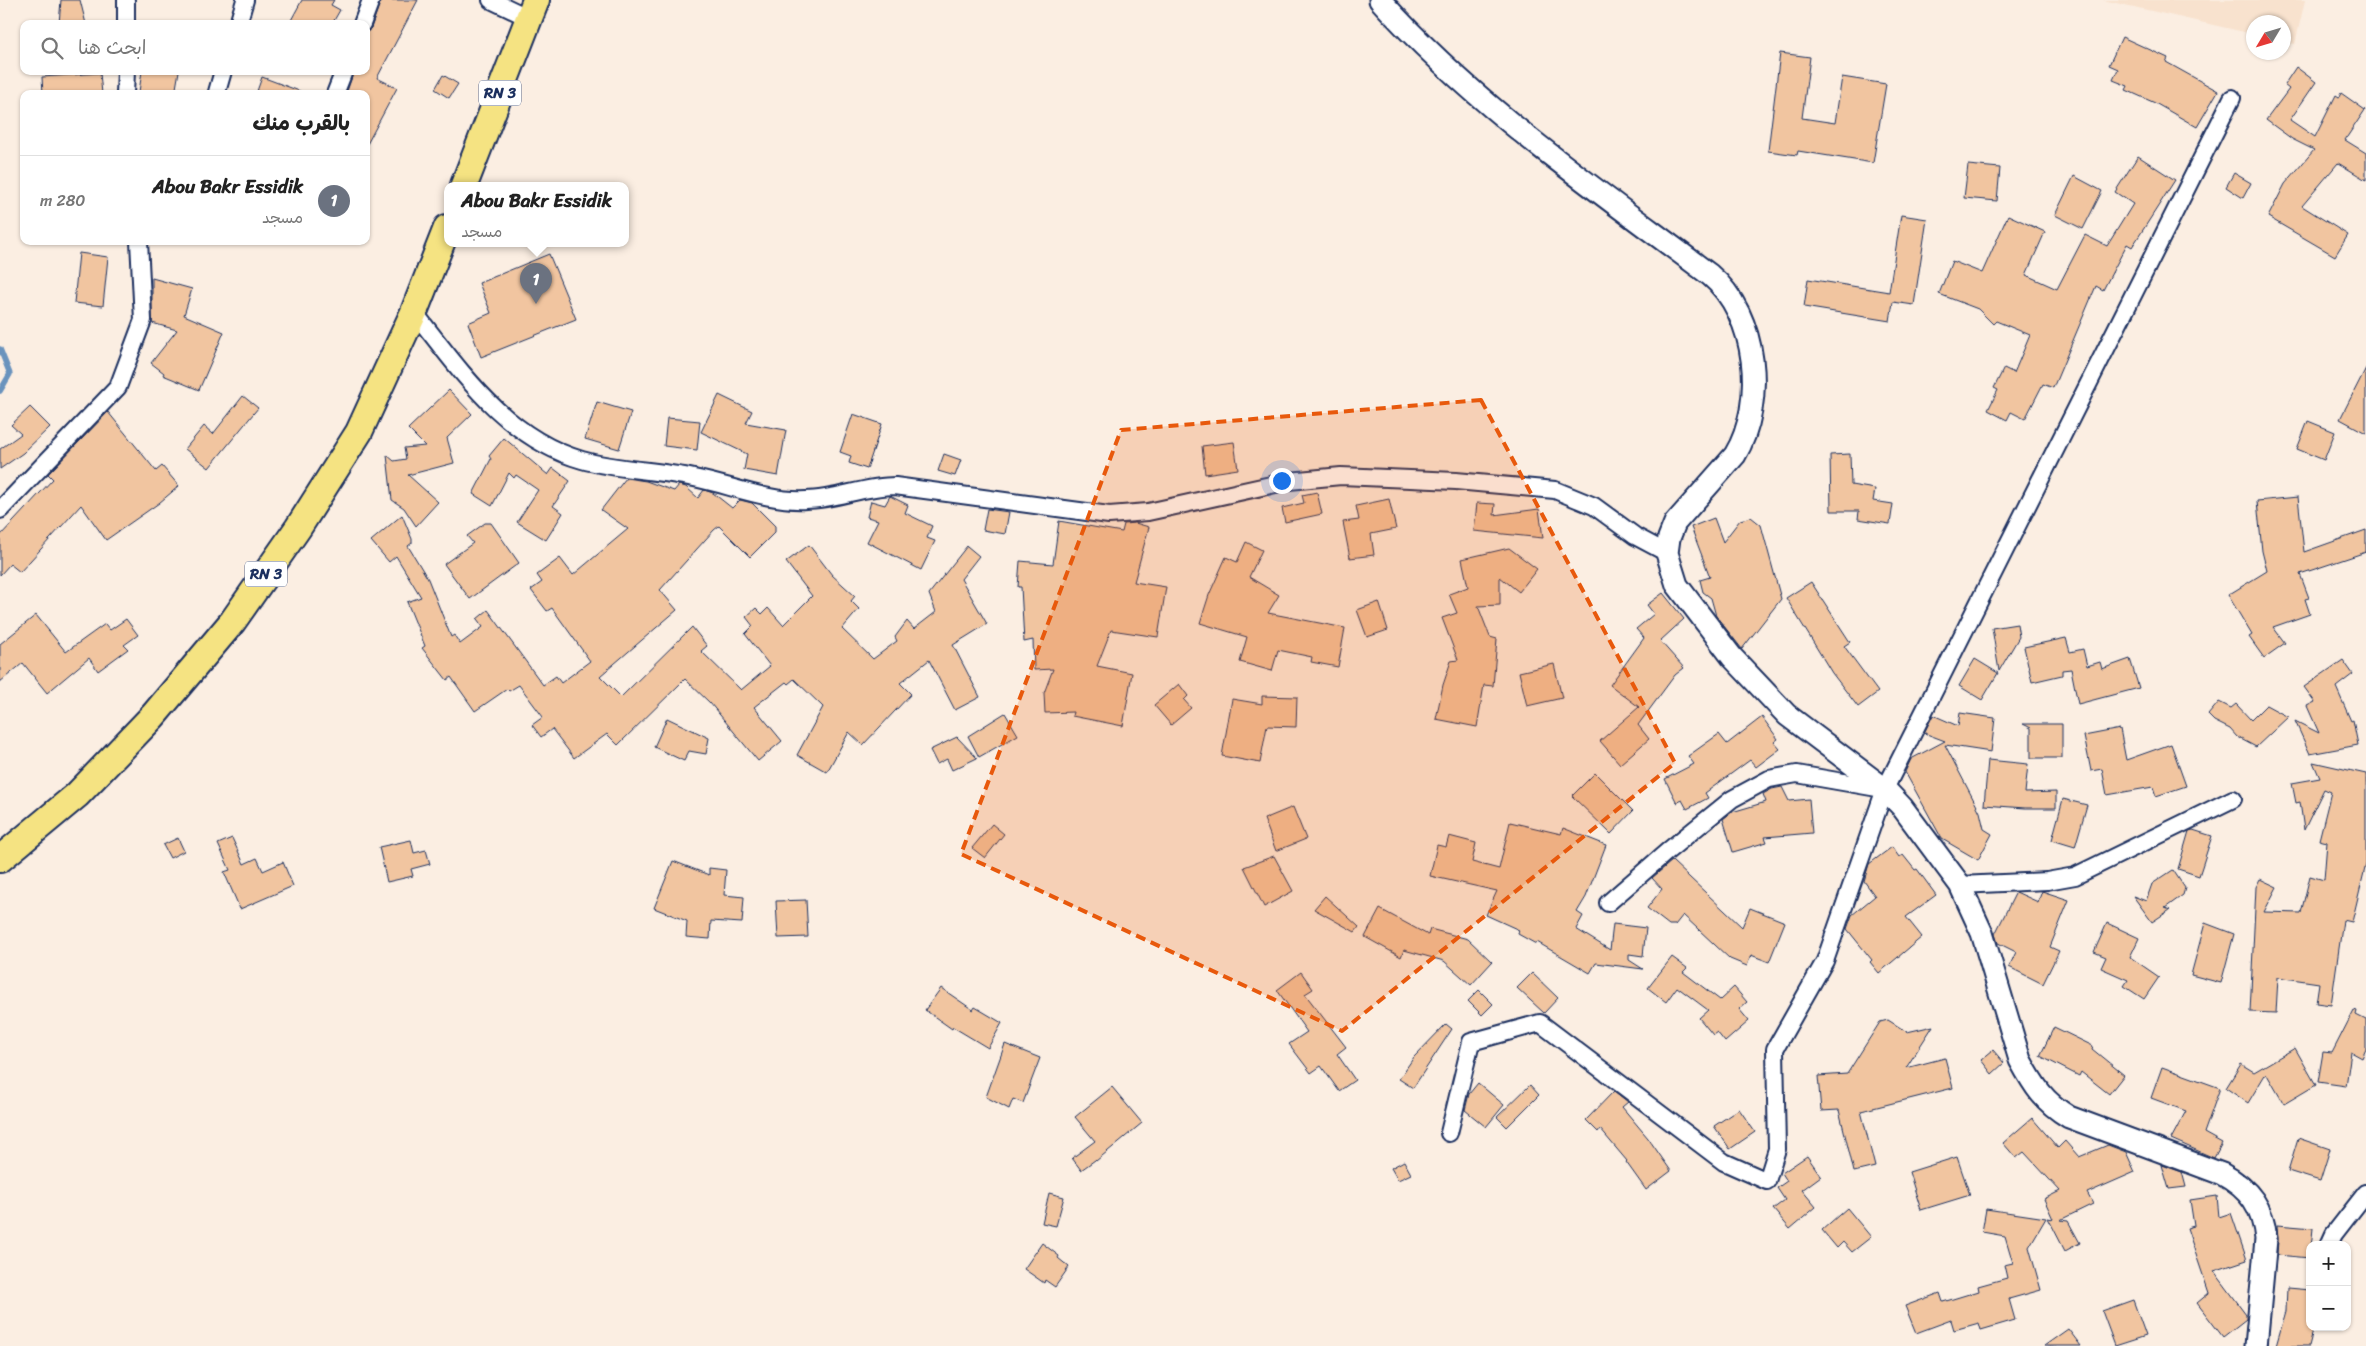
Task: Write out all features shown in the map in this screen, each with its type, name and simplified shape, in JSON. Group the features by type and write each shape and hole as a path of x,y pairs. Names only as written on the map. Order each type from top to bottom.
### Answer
{"main road":[{"name":"RN 3","path":"465,182 532,9"},
{"name":"RN 3","path":"0,859 77,795 153,716 233,621 298,528 359,432 414,312 444,236"}],"street":[{"path":"126,0 126,20"},
{"path":"239,20 245,0"},
{"path":"364,20 371,0"},
{"path":"491,0 532,9"},
{"path":"1380,0 1461,80 1523,133 1710,275 1726,290 1738,308 1747,335 1753,372 1748,428 1735,455 1675,523 1668,538 1667,553 1677,586 1751,678 1787,715 1812,736 1885,789 1908,814 1960,885 1982,934 2020,1060 2030,1079 2053,1107 2069,1117 2222,1174 2236,1182 2249,1193 2258,1207 2264,1223 2266,1239 2256,1346"},
{"path":"125,90 126,75"},
{"path":"218,90 222,75"},
{"path":"337,90 342,75"},
{"path":"1449,1133 1472,1042 1540,1023 1724,1162 1767,1181 1777,1149 1775,1049 1825,961 1885,789 2232,98"},
{"path":"0,510 118,387 143,320 139,245"},
{"path":"414,312 487,402 515,427 548,446 582,460 694,478 780,498 804,501 822,499 868,488 895,486 1089,513 1128,514 1237,494 1288,481 1341,476 1456,481 1555,490 1594,506 1635,536 1667,553"},
{"path":"1608,903 1669,850 1732,800 1769,779 1797,774 1885,789"},
{"path":"1960,885 2046,881 2075,876 2233,800"},
{"path":"2331,1241 2334,1234 2366,1193"}],"highlighted area":[{"path":"1481,400 1675,763 1342,1031 961,854 1121,430"}],"shaded area":[{"path":"2103,0 2305,0 2295,44 2291,43 2291,15 2246,15 2246,32"}],"building":[{"path":"61,0 80,0 85,20 59,20"},
{"path":"302,0 334,0 331,5 340,10 334,20 291,20"},
{"path":"381,0 418,0 377,78 397,88 370,139 370,90 347,90 353,75 370,75 371,28"},
{"path":"2122,37 2168,58 2166,62 2218,91 2197,127 2155,103 2126,90 2128,86 2113,80 2118,69 2109,65"},
{"path":"1780,53 1810,57 1802,118 1835,123 1842,77 1886,84 1873,163 1798,151 1797,155 1768,151"},
{"path":"2296,67 2316,82 2290,120 2315,137 2336,95 2339,97 2341,93 2365,110 2345,140 2366,153 2366,180 2338,163 2302,206 2348,235 2335,256 2268,217 2285,184 2314,150 2292,139 2266,120 2289,89 2284,85"},
{"path":"100,75 102,90 43,90 42,77"},
{"path":"141,75 178,75 176,90 139,90"},
{"path":"443,75 458,84 449,98 435,89"},
{"path":"262,77 297,90 257,90"},
{"path":"2138,156 2175,180 2132,247 2127,244 2103,290 2096,286 2053,388 2043,384 2025,419 2011,412 2007,420 1988,410 1998,390 1994,388 2004,368 2014,373 2030,335 1996,321 1993,324 1978,309 1939,294 1952,261 1982,273 2008,215 2045,232 2026,275 2057,289 2085,235 2107,246 2133,204 2115,192"},
{"path":"1968,165 2000,168 1997,201 1964,198"},
{"path":"2234,173 2251,183 2243,198 2226,187"},
{"path":"2074,176 2102,191 2083,229 2055,215"},
{"path":"1901,215 1927,219 1914,305 1893,302 1890,321 1804,307 1808,279 1889,292"},
{"path":"79,253 108,257 103,306 74,303"},
{"path":"549,254 576,319 481,357 468,323 491,313 479,283"},
{"path":"152,278 192,289 184,315 224,332 199,390 163,375 164,373 151,363 177,330 152,323"},
{"path":"2366,368 2366,433 2340,419"},
{"path":"449,390 472,414 447,438 454,463 408,475 438,502 416,526 404,508 392,500 387,455 394,461 406,459 404,448 425,446 408,429"},
{"path":"719,395 752,411 746,423 786,430 778,476 744,470 747,454 701,432"},
{"path":"243,396 258,408 209,468 185,449 204,426 213,434"},
{"path":"597,402 631,412 619,449 585,439"},
{"path":"30,407 50,427 23,453 0,469 0,449 21,434 11,425"},
{"path":"108,412 156,471 162,466 179,486 159,503 106,540 81,505 20,572 10,564 0,575 0,536 53,479 48,474"},
{"path":"853,414 882,424 867,469 849,463 851,456 840,452"},
{"path":"667,418 700,421 697,450 664,446"},
{"path":"2308,421 2335,432 2324,460 2297,449"},
{"path":"504,438 548,475 553,468 570,481 553,506 563,513 546,540 517,522 538,490 516,475 514,478 509,473 492,506 473,494 491,459 489,456"},
{"path":"1234,442 1238,469 1205,474 1202,446"},
{"path":"944,454 961,460 955,476 938,471"},
{"path":"1850,454 1851,485 1875,489 1873,501 1893,504 1890,524 1858,519 1859,511 1831,511 1830,455"},
{"path":"626,478 646,481 674,491 679,485 686,487 698,498 704,490 713,493 732,508 740,500 752,503 775,526 775,532 750,557 719,526 714,530 660,590 677,610 600,676 621,697 692,627 707,646 701,651 741,690 770,666 745,634 753,626 746,617 756,608 762,614 768,608 783,625 812,596 786,562 809,545 832,575 855,596 851,601 859,609 842,629 873,659 897,641 895,637 907,621 914,629 936,612 929,594 967,546 979,556 961,579 987,624 953,645 980,697 955,710 929,660 900,683 911,694 863,745 849,732 827,772 797,755 823,707 794,679 788,684 786,682 754,707 782,741 758,761 710,703 685,679 618,745 607,734 574,758 552,729 541,737 532,725 543,717 519,685 509,691 507,689 475,711 451,677 447,680 422,648 425,646 407,602 421,597 396,556 389,562 371,541 402,515 412,539 412,543 408,546 428,579 451,637 454,635 460,644 483,627 477,619 488,610 543,685 556,676 561,683 590,661 552,608 547,611 531,590 542,582 537,575 560,558 573,575 628,529 601,510"},
{"path":"1317,492 1322,514 1285,522 1282,508 1304,503 1302,495"},
{"path":"890,496 908,505 905,513 932,526 927,538 935,541 921,570 867,542 878,520 867,517 871,501 885,505"},
{"path":"2298,497 2304,552 2366,530 2366,552 2300,574 2309,598 2305,599 2310,614 2273,627 2285,643 2264,658 2249,637 2252,635 2228,595 2267,571 2262,551 2257,501"},
{"path":"1389,499 1396,529 1371,534 1374,555 1350,558 1343,522 1359,520 1356,506"},
{"path":"1477,503 1495,504 1494,515 1539,509 1543,538 1474,531"},
{"path":"987,509 1009,512 1005,534 983,530"},
{"path":"1751,517 1761,525 1781,599 1742,649 1716,616 1711,598 1703,592 1700,580 1710,577 1691,527 1714,518 1723,542 1740,520"},
{"path":"1059,521 1122,532 1124,524 1135,523 1149,527 1134,582 1166,587 1158,637 1111,630 1097,666 1132,673 1123,726 1072,716 1073,712 1045,713 1044,693 1053,669 1034,670 1033,640 1024,642 1021,587 1018,587 1020,561 1053,564"},
{"path":"485,523 491,523 519,563 470,599 444,564 473,543 467,536"},
{"path":"1246,542 1262,550 1249,577 1279,595 1268,613 1345,628 1338,667 1311,662 1312,657 1278,650 1272,671 1240,662 1247,637 1200,623 1209,595 1226,557 1237,562"},
{"path":"1509,548 1537,569 1519,592 1500,577 1500,605 1478,606 1490,637 1497,639 1493,686 1484,685 1477,727 1436,719 1443,685 1451,661 1458,660 1442,618 1457,613 1449,594 1468,587 1462,559"},
{"path":"1811,582 1850,642 1844,646 1878,692 1858,707 1832,673 1786,598"},
{"path":"1663,593 1684,619 1660,641 1684,668 1675,675 1638,725 1649,739 1620,764 1600,741 1639,707 1610,685 1644,638 1636,629 1654,614 1647,605"},
{"path":"1379,602 1388,630 1367,637 1357,610"},
{"path":"36,615 66,652 105,624 110,630 126,619 138,635 124,645 128,649 98,671 89,658 47,693 23,663 0,682 0,644"},
{"path":"2017,624 2019,637 1999,671 1992,628"},
{"path":"2066,638 2070,652 2083,649 2087,666 2100,662 2102,669 2130,659 2139,688 2078,704 2071,669 2062,670 2062,675 2032,682 2024,647"},
{"path":"1975,659 1998,673 1982,700 1959,686"},
{"path":"2343,660 2353,674 2336,687 2351,721 2353,720 2358,745 2310,754 2295,721 2319,733 2307,706 2315,702 2304,687"},
{"path":"1554,664 1562,698 1527,706 1519,672"},
{"path":"1179,684 1188,696 1184,700 1191,708 1171,725 1154,705"},
{"path":"1262,696 1297,697 1296,727 1267,726 1260,763 1222,756 1232,699 1262,704"},
{"path":"2219,702 2231,708 2236,704 2251,720 2266,705 2288,717 2256,747 2237,737 2230,729 2214,721 2208,715"},
{"path":"1005,713 1018,735 979,757 968,736"},
{"path":"1960,713 1995,718 1991,752 1945,745 1980,812 1984,829 1992,834 1978,860 1942,839 1905,772 1911,759 1945,741 1924,733 1933,715 1958,726"},
{"path":"1762,717 1778,739 1774,742 1780,749 1756,767 1750,760 1705,793 1708,798 1687,809 1682,800 1677,803 1665,779 1694,764 1688,756 1719,734 1727,744"},
{"path":"667,718 709,738 706,754 689,751 684,761 654,747"},
{"path":"2023,724 2062,724 2062,758 2031,758 2031,728"},
{"path":"2120,729 2126,760 2171,744 2186,786 2156,796 2153,787 2107,795 2102,769 2091,771 2084,736"},
{"path":"957,737 977,758 952,770 947,759 937,764 930,750"},
{"path":"1988,760 2028,764 2025,793 2056,792 2056,808 1984,805"},
{"path":"2313,762 2366,774 2366,864 2352,922 2343,920 2331,1005 2316,1003 2319,983 2278,977 2276,1013 2250,1012 2256,887 2260,879 2277,887 2264,912 2301,913 2310,876 2324,880 2327,842 2319,840 2331,792 2324,789 2304,830 2300,802 2296,803 2292,783 2320,778"},
{"path":"1595,773 1633,811 1611,834 1572,796"},
{"path":"1782,787 1789,801 1809,799 1812,833 1765,837 1767,842 1733,852 1723,819 1732,812 1766,802 1763,794 1772,789"},
{"path":"2063,799 2087,805 2075,847 2052,840"},
{"path":"1293,807 1306,839 1276,851 1264,819"},
{"path":"1510,822 1561,834 1563,828 1606,845 1586,897 1577,912 1583,916 1576,929 1610,950 1613,924 1646,928 1643,956 1629,954 1629,960 1643,969 1596,963 1590,973 1537,942 1536,944 1518,934 1519,930 1486,915 1497,891 1430,876 1437,845 1446,847 1449,836 1476,843 1472,862 1499,869"},
{"path":"992,824 1004,834 985,858 972,848"},
{"path":"2193,830 2212,836 2199,876 2178,869 2189,831"},
{"path":"178,838 184,851 170,858 163,845"},
{"path":"232,838 244,864 257,858 263,871 283,862 293,886 240,909 224,872 230,870 218,844"},
{"path":"411,840 414,853 426,850 430,864 411,869 413,876 387,882 379,847"},
{"path":"1892,847 1899,857 1903,855 1915,870 1917,869 1936,895 1906,917 1922,937 1879,973 1870,962 1872,960 1847,929 1852,915 1875,896 1864,881 1869,864"},
{"path":"1274,856 1293,891 1264,907 1244,867"},
{"path":"673,861 709,875 709,868 726,870 724,895 744,897 742,923 711,921 710,939 686,937 687,921 654,908"},
{"path":"1672,861 1742,927 1750,908 1785,922 1769,962 1751,955 1747,966 1730,959 1683,915 1675,925 1669,925 1647,908 1662,889 1652,878"},
{"path":"2173,870 2185,888 2183,895 2165,908 2170,910 2152,922 2133,896 2146,901 2152,884"},
{"path":"2042,891 2069,900 2050,947 2059,951 2043,984 2009,967 2016,952 1998,943 1995,934 2016,892 2038,902"},
{"path":"1325,896 1359,927 1355,932 1314,909"},
{"path":"806,900 808,937 778,938 776,901"},
{"path":"1380,909 1428,935 1430,929 1468,939 1492,962 1471,985 1444,961 1404,950 1401,957 1365,937"},
{"path":"2107,923 2139,938 2130,957 2159,977 2144,999 2124,986 2128,980 2101,968 2106,957 2094,952"},
{"path":"2205,923 2234,934 2221,983 2191,975"},
{"path":"1672,957 1687,968 1683,972 1720,1000 1734,987 1747,1002 1739,1009 1749,1021 1725,1042 1717,1032 1713,1035 1699,1018 1708,1010 1677,987 1666,1002 1648,988"},
{"path":"1301,972 1313,989 1305,994 1346,1047 1337,1054 1355,1080 1339,1091 1321,1066 1311,1073 1289,1044 1307,1032 1277,990"},
{"path":"1532,973 1558,998 1544,1013 1517,988"},
{"path":"941,988 973,1010 975,1007 1002,1023 988,1048 953,1027 952,1029 925,1010"},
{"path":"1479,990 1493,1004 1482,1015 1468,1001"},
{"path":"2354,1010 2357,1011 2356,1015 2366,1020 2366,1049 2362,1058 2351,1052 2346,1086 2318,1082 2323,1052 2332,1053"},
{"path":"1888,1020 1907,1032 1933,1026 1906,1068 1945,1058 1953,1088 1861,1111 1875,1167 1854,1172 1839,1110 1821,1111 1818,1076 1847,1074 1880,1022"},
{"path":"1446,1024 1452,1029 1413,1088 1399,1079 1414,1057"},
{"path":"2054,1027 2093,1046 2092,1049 2124,1075 2109,1094 2081,1072 2079,1076 2040,1056"},
{"path":"1005,1044 1040,1058 1023,1103 1013,1099 1009,1109 986,1097"},
{"path":"2295,1048 2316,1085 2284,1104 2266,1073 2248,1103 2226,1088 2241,1064 2254,1072"},
{"path":"1993,1050 2004,1063 1992,1074 1981,1060"},
{"path":"2162,1067 2220,1088 2204,1133 2222,1143 2214,1158 2171,1139 2186,1111 2151,1098"},
{"path":"1478,1083 1504,1105 1486,1127 1465,1110 1469,1094"},
{"path":"1530,1085 1539,1095 1507,1127 1497,1117"},
{"path":"1112,1087 1142,1123 1096,1161 1081,1170 1072,1158 1095,1141 1075,1117"},
{"path":"1614,1091 1628,1102 1622,1107 1648,1138 1671,1171 1646,1190 1627,1161 1600,1129 1598,1132 1586,1120"},
{"path":"1739,1109 1755,1132 1730,1149 1714,1126"},
{"path":"2032,1118 2058,1148 2065,1141 2079,1157 2108,1145 2126,1152 2135,1172 2087,1193 2093,1204 2060,1220 2068,1221 2080,1243 2065,1251 2048,1218 2053,1219 2044,1199 2060,1191 2024,1152 2016,1158 2003,1143"},
{"path":"2298,1138 2330,1149 2320,1181 2288,1171"},
{"path":"1807,1156 1821,1176 1802,1190 1816,1207 1790,1229 1773,1209 1785,1200 1777,1188 1787,1181 1782,1173"},
{"path":"1957,1157 1970,1195 1921,1210 1909,1172"},
{"path":"1404,1161 1411,1174 1398,1180 1391,1168"},
{"path":"2162,1165 2182,1172 2186,1187 2169,1189"},
{"path":"1049,1193 1064,1197 1056,1226 1042,1223"},
{"path":"2217,1196 2219,1217 2231,1213 2247,1260 2214,1271 2246,1314 2246,1319 2223,1337 2197,1303 2209,1293 2187,1228 2194,1226 2190,1200"},
{"path":"1847,1208 1871,1237 1852,1252 1843,1242 1837,1248 1822,1230"},
{"path":"1986,1209 2046,1218 2029,1247 2041,1290 2009,1299 2015,1320 1981,1330 1979,1323 1954,1330 1951,1320 1916,1333 1905,1306 1940,1293 1943,1302 1979,1291 1978,1286 2007,1278 2004,1265 2013,1263 2005,1236 1982,1232"},
{"path":"2277,1225 2313,1228 2312,1241 2306,1241 2306,1258 2277,1255"},
{"path":"1042,1243 1059,1256 1058,1258 1069,1267 1055,1287 1045,1280 1044,1283 1024,1269"},
{"path":"2287,1288 2306,1290 2306,1331 2313,1331 2309,1346 2276,1346 2286,1311"},
{"path":"2133,1300 2146,1336 2115,1346 2102,1311"},
{"path":"2068,1329 2081,1346 2044,1346"}],"waterway":[{"path":"0,349 10,374 0,391"}],"place":[{"name":"Abou Bakr Essidik","path":"536,304"}]}
